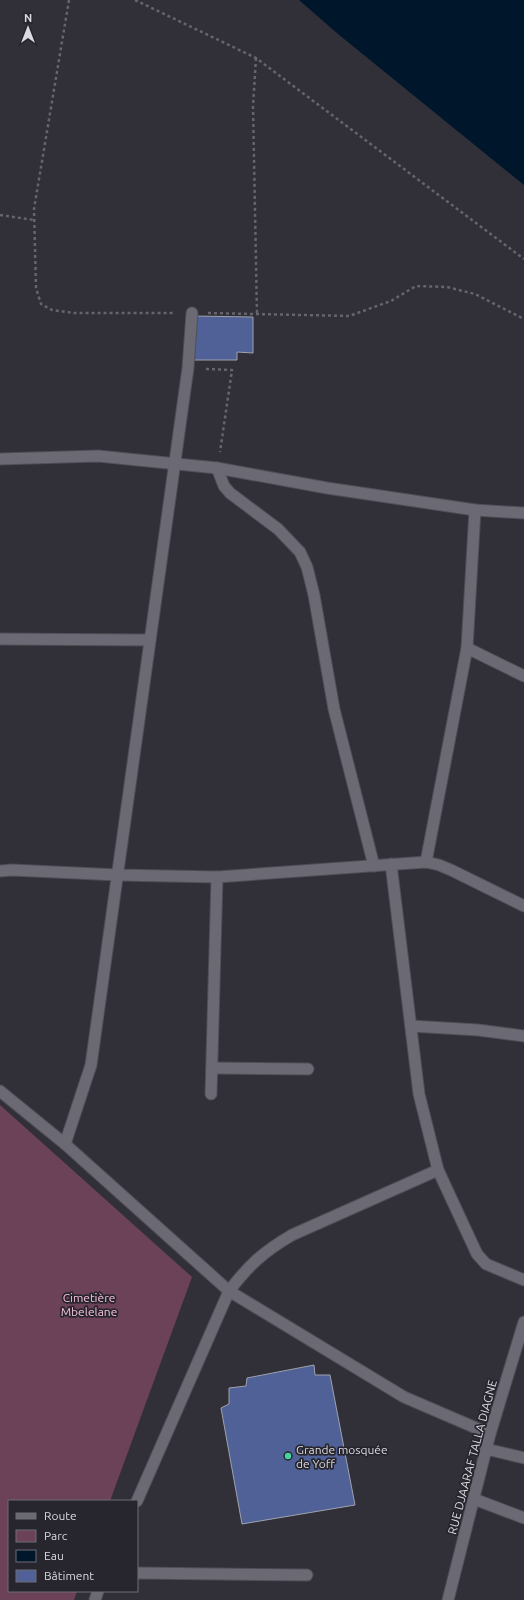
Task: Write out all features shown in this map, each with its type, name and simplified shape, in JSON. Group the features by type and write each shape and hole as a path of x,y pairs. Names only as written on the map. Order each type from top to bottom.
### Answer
{"street":[{"path":"65,1144 90,1065 118,875 188,368 192,313"},
{"path":"0,458 98,456 217,468 327,488 474,510 524,513"},
{"path":"217,468 224,486 230,493 278,529 300,552 307,568 314,595 334,709 374,866"},
{"path":"426,862 467,648 474,510"},
{"path":"0,639 150,640"},
{"path":"467,648 524,676"},
{"path":"0,872 12,870 118,875 217,877 426,862 451,870 524,906"},
{"path":"391,864 419,1094 438,1170 477,1254 486,1264 524,1280"},
{"path":"211,1094 217,877"},
{"path":"411,1026 478,1030 524,1036"},
{"path":"212,1068 308,1069"},
{"path":"0,1091 65,1144 228,1291 404,1397 490,1434"},
{"path":"136,1500 228,1291 248,1267 271,1248 292,1235 438,1170"},
{"name":"RUE DJAARAF TALLA DIAGNE","path":"448,1600 490,1434 524,1322"},
{"path":"486,1449 524,1458"},
{"path":"474,1498 524,1518"},
{"path":"138,1573 307,1575"}],"path":[{"path":"69,0 34,209 36,288 41,304 52,310 74,313 192,313 350,316 391,301 416,286 447,286 475,294 524,319"},
{"path":"134,0 256,58 524,260"},
{"path":"256,58 253,106 257,314"},
{"path":"0,215 34,220"},
{"path":"188,368 232,370 217,468"}],"green space":[{"name":"Cimetière Mbelelane","path":"0,1105 192,1277 110,1500 8,1500 8,1592 77,1592 74,1600 0,1600"}],"water":[{"path":"299,0 524,0 524,185 338,34"}],"building":[{"path":"194,316 253,317 253,353 237,352 237,360 194,360"},
{"name":"Grande mosquée de Yoff","path":"314,1365 315,1375 330,1375 355,1505 242,1524 221,1408 229,1404 229,1388 246,1386 247,1378"}],"place":[{"name":"Grande mosquée de Yoff","path":"288,1456"}]}
